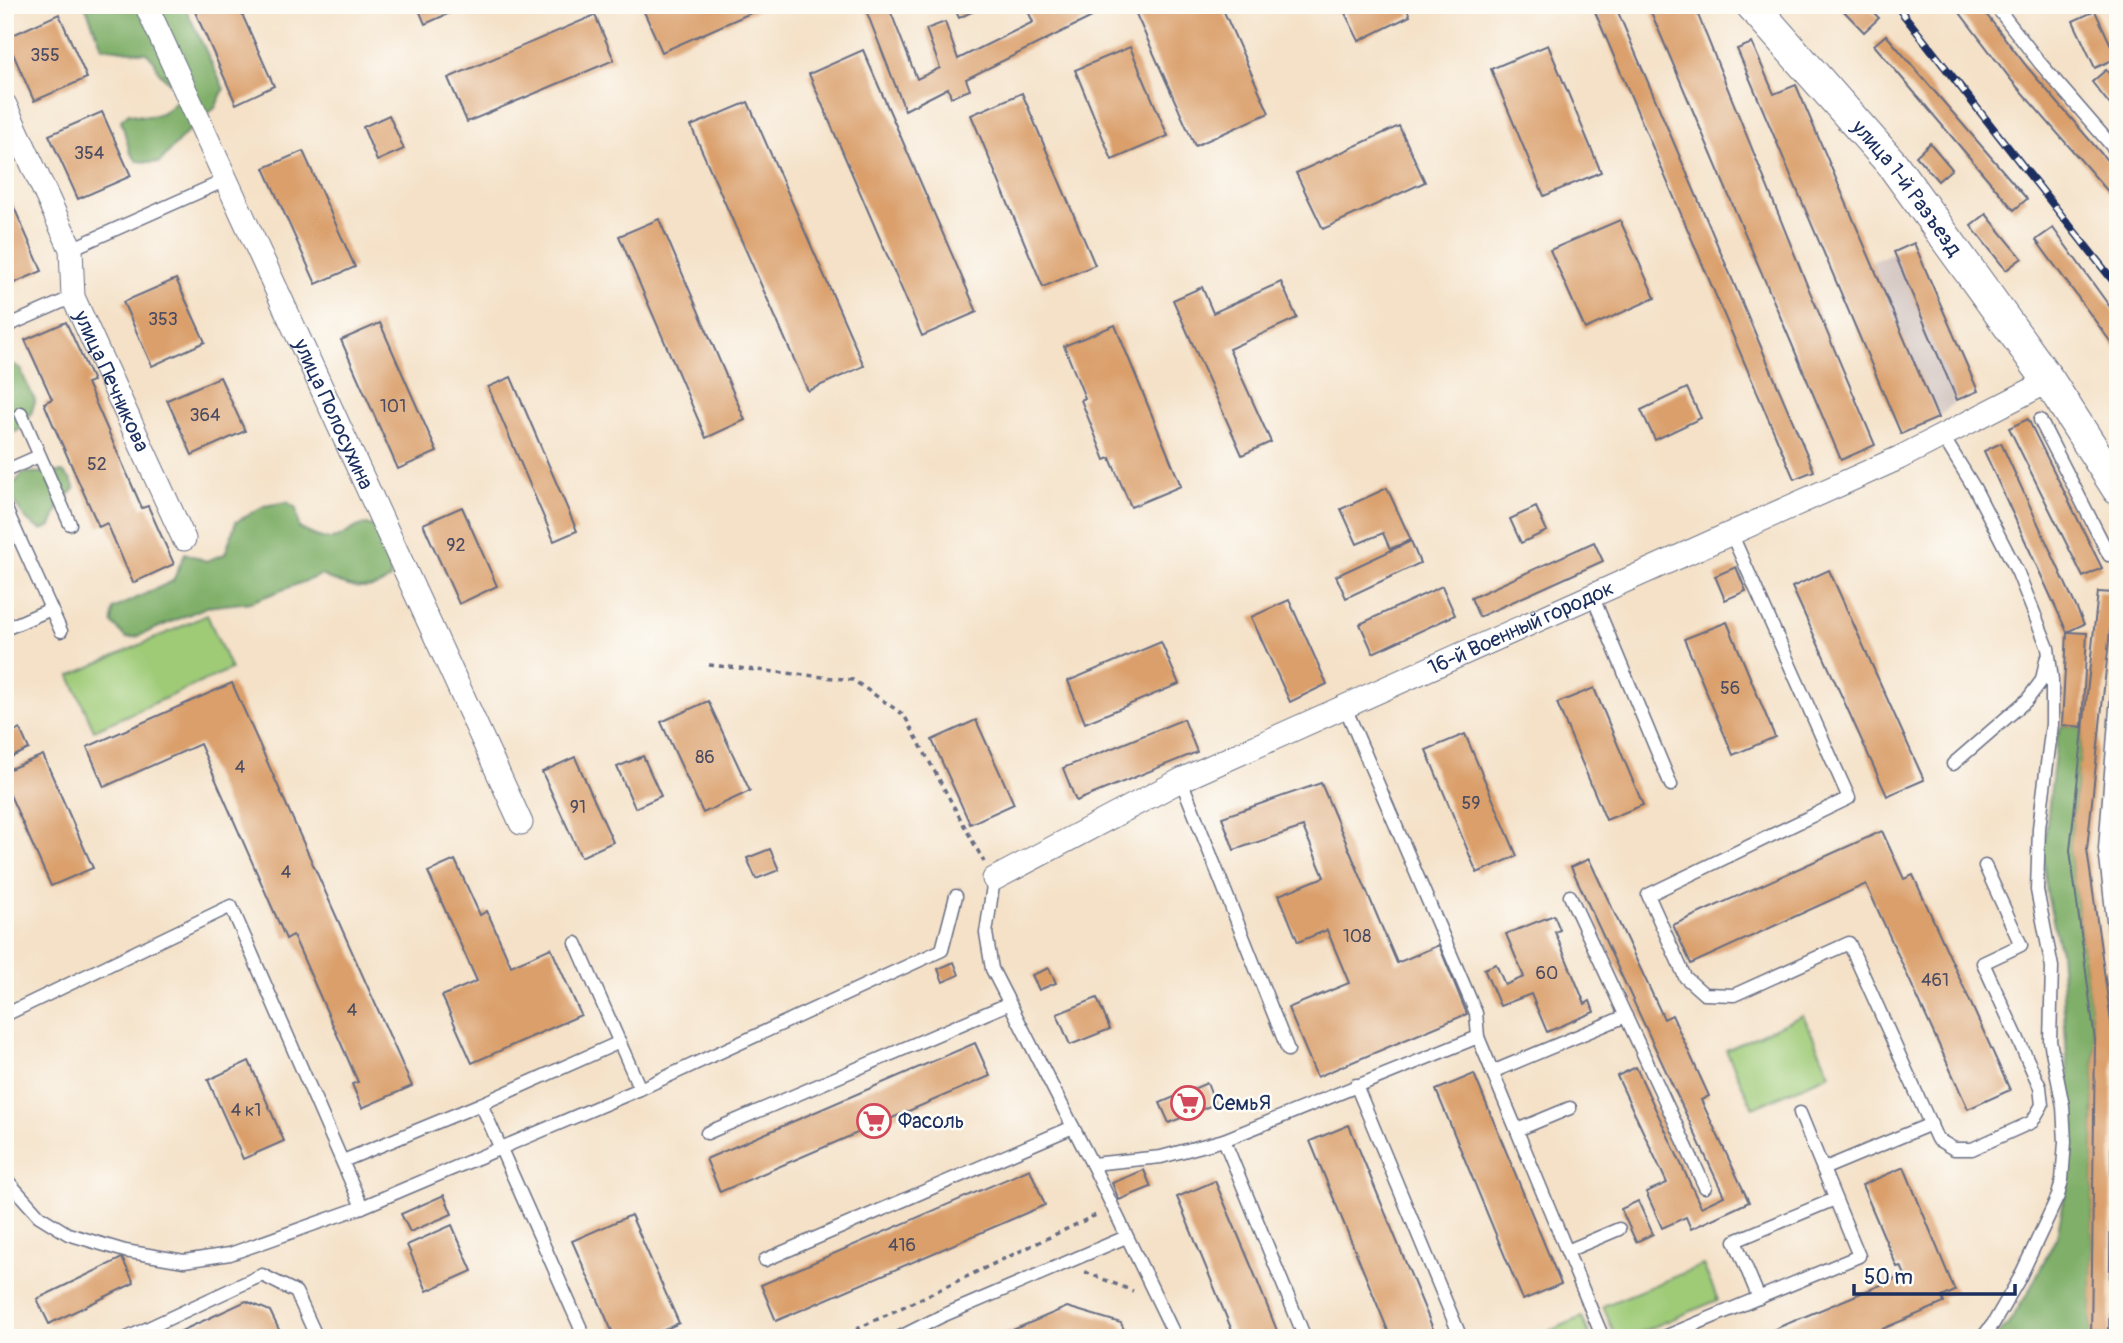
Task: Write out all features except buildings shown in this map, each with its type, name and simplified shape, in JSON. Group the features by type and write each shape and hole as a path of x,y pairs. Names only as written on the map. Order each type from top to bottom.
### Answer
{"main road":[{"name":"улица 1-й Разъезд","path":"1752,5 1893,165 2049,381 2118,489"}],"street":[{"name":"улица Полосухина","path":"146,5 521,823"},
{"name":"улица Печникова","path":"5,106 71,249 73,297 184,538"},
{"name":"16-й Военный городок","path":"994,878 1181,780 1899,458 2049,381"}],"lane":[{"path":"1995,5 2040,63 2118,153"},
{"path":"71,249 226,180"},
{"path":"5,327 73,297"},
{"path":"21,413 70,524"},
{"path":"2040,420 2109,555 2118,553"},
{"path":"1942,435 1975,489 2018,573 2048,648 2052,680 2052,724 2039,828 2037,890 2052,967 2050,1041 2063,1106 2065,1142 2062,1180 2058,1196 2019,1279 1982,1338"},
{"path":"5,471 39,456"},
{"path":"5,506 61,631"},
{"path":"1731,533 1849,799 1648,895 1685,977 1704,994 1734,995 1849,943 1937,1139 1954,1149 1972,1149 2032,1122 2042,1105 2040,1087 1983,963 2021,945 1985,866"},
{"path":"1592,595 1671,785"},
{"path":"5,629 51,609"},
{"path":"1953,764 2027,699 2042,680 2048,648"},
{"path":"2118,683 2105,849 2118,964"},
{"path":"1345,707 1476,1013 1478,1037 1602,1338"},
{"path":"1181,780 1288,1050"},
{"path":"994,878 986,933 992,969 1176,1338"},
{"path":"5,1178 39,1216 68,1234 125,1251 184,1261 230,1254 362,1207 640,1089 942,950 956,895"},
{"path":"1570,896 1705,1187"},
{"path":"5,1015 231,906 362,1207"},
{"path":"576,943 640,1089"},
{"path":"707,1133 1008,1004"},
{"path":"1492,1072 1626,1017"},
{"path":"1091,1164 1161,1157 1224,1140 1478,1037"},
{"path":"343,1161 620,1042"},
{"path":"1356,1085 1461,1338"},
{"path":"481,1104 585,1338"},
{"path":"1517,1130 1570,1108"},
{"path":"1662,1338 1859,1256 1800,1112"},
{"path":"1823,1169 1931,1124"},
{"path":"765,1260 1073,1128"},
{"path":"1224,1140 1305,1338"},
{"path":"1759,1298 1735,1241 1835,1199"},
{"path":"1567,1251 1619,1229"},
{"path":"898,1338 942,1316 1126,1237"},
{"path":"127,1338 262,1275 296,1292 317,1338"}],"path":[{"path":"709,665 853,680 904,715 974,847 994,878"},
{"path":"838,1338 1112,1207"},
{"path":"1064,1264 1136,1292"}],"shaded area":[{"path":"1914,243 1978,391 1957,400 1938,418 1919,426 1851,271"}],"green space":[{"path":"85,5 184,5 224,89 215,108 197,121 159,163 137,161 130,152 121,120 129,113 144,116 159,114 171,107 180,94 158,71 154,60 146,53 102,47"},
{"path":"5,359 21,369 35,400 26,423 11,433 5,433"},
{"path":"63,472 75,489 60,504 51,526 42,530 30,523 21,513 10,489 23,473"},
{"path":"287,502 296,508 299,528 319,537 332,539 357,527 375,526 391,557 390,579 364,588 347,586 321,575 251,602 206,607 136,637 126,638 112,623 113,609 173,581 185,553 206,561 225,554 236,522 264,506"},
{"path":"207,615 231,669 94,730 70,676"},
{"path":"2062,725 2083,727 2070,850 2095,1040 2091,1338 1994,1338 2007,1326 2028,1293 2057,1236 2069,1173 2072,1133 2060,951 2047,894 2043,855 2057,737"},
{"path":"1803,1015 1830,1074 1753,1108 1726,1050"},
{"path":"1703,1265 1718,1300 1627,1338 1616,1338 1603,1306"},
{"path":"1582,1317 1591,1338 1533,1338"}],"railway":[{"path":"1896,5 2118,287"}],"place":[{"name":"СемьЯ","path":"1188,1103"},
{"name":"Фасоль","path":"874,1121"}]}
